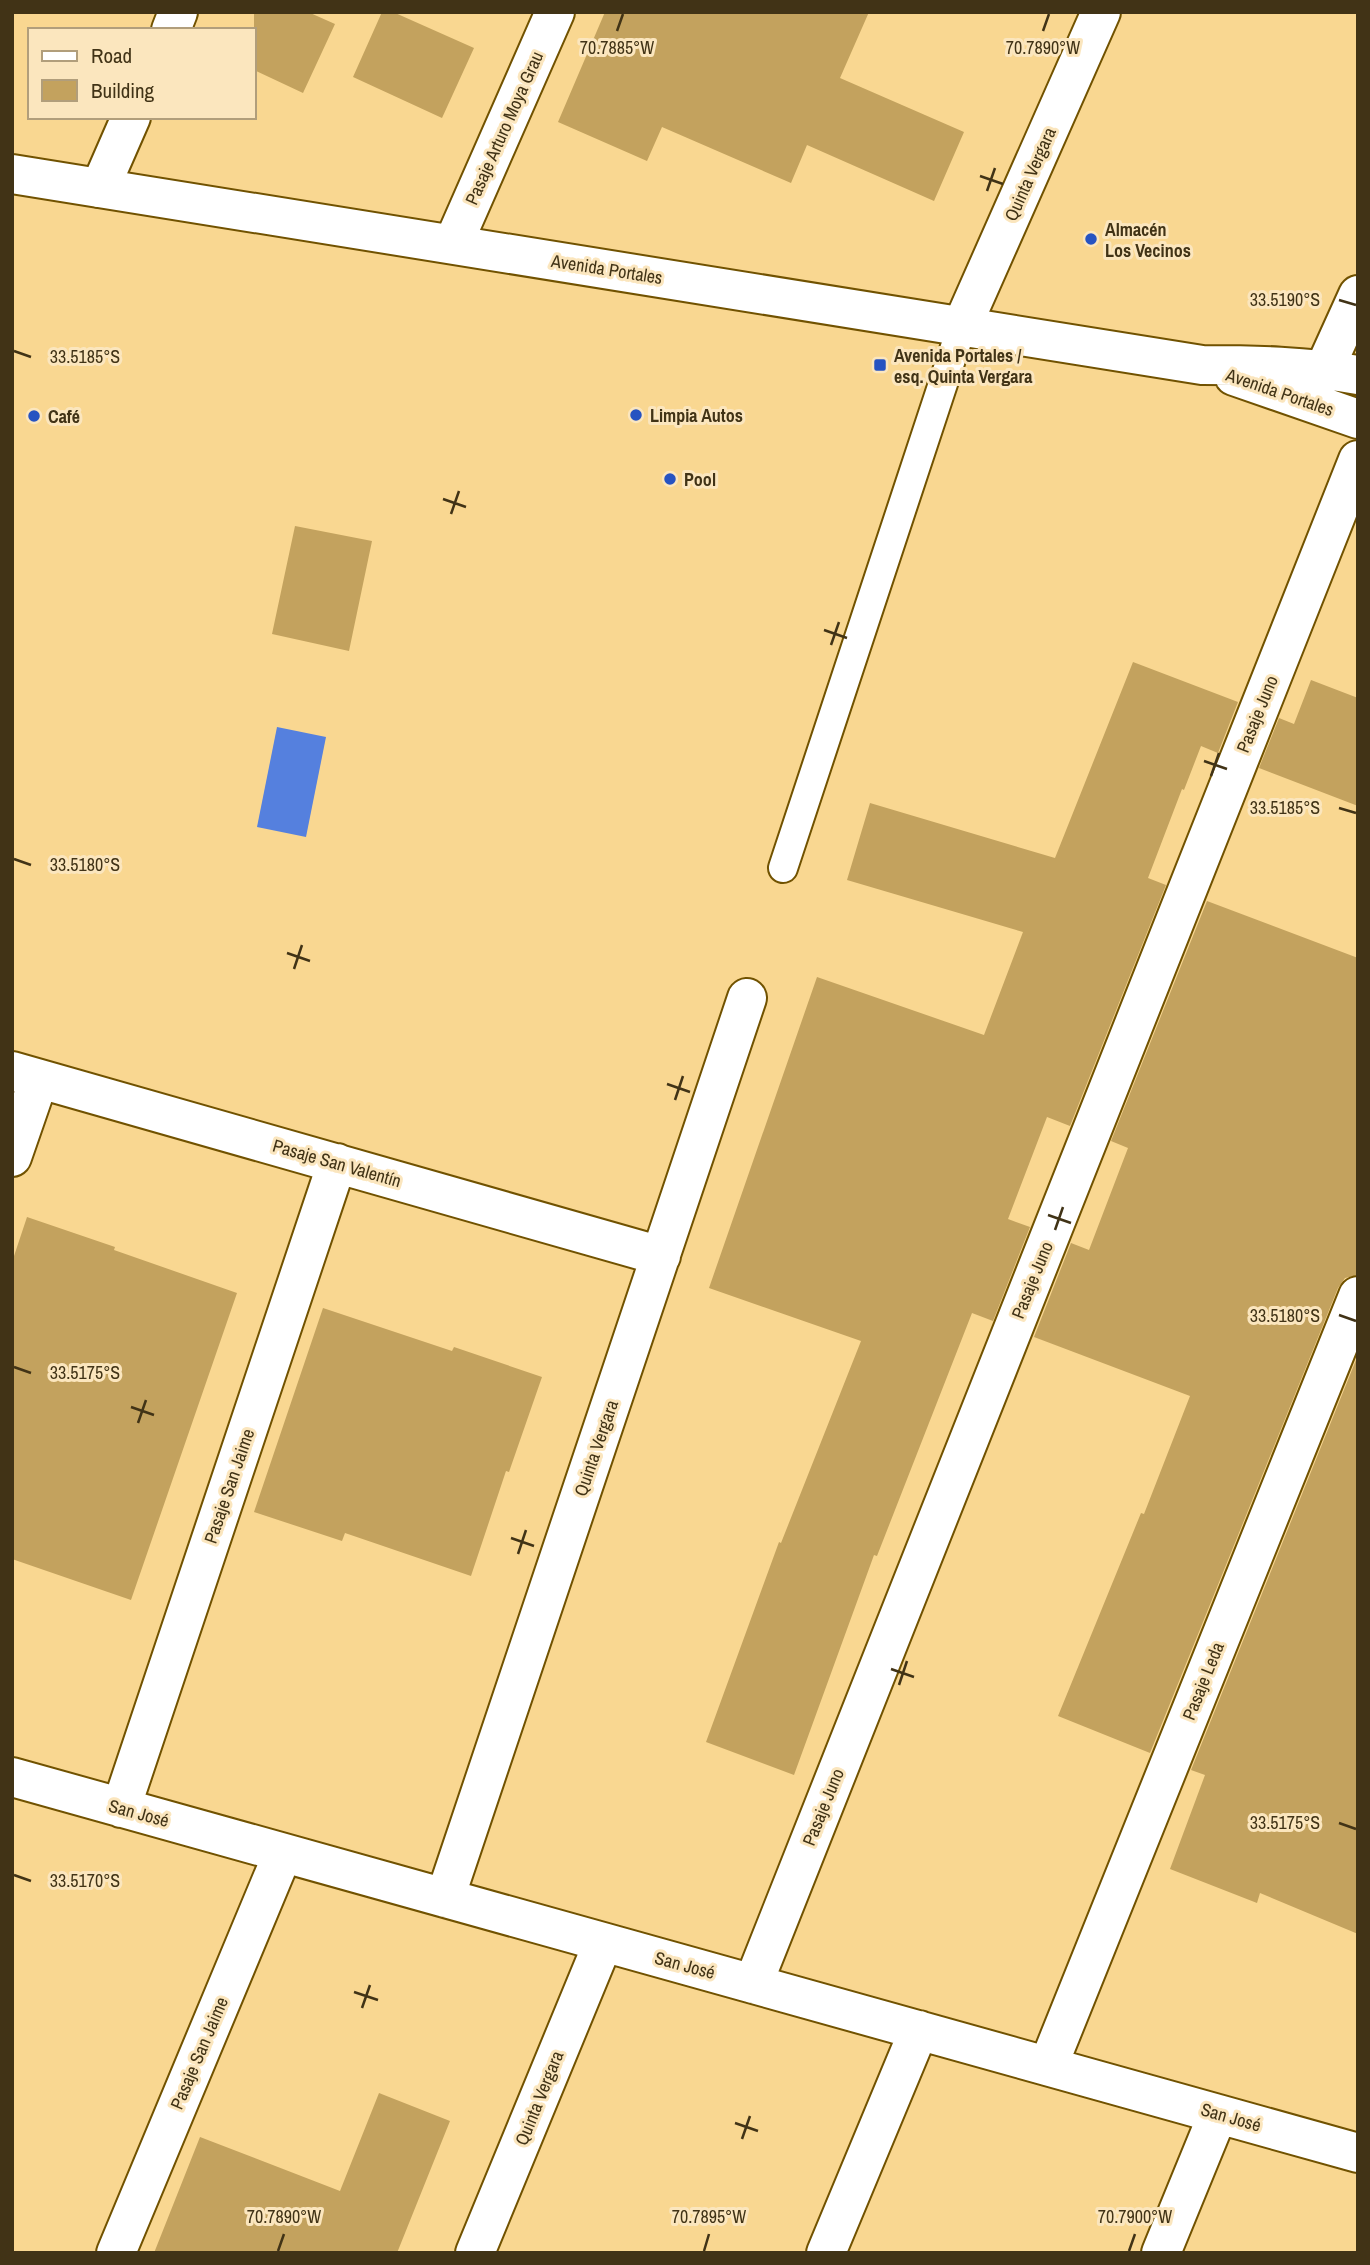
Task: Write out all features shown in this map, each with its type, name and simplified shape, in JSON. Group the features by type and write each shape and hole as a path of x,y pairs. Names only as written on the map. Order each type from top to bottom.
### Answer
{"street":[{"name":"Pasaje Arturo Moya Grau","path":"453,244 555,12"},
{"name":"Quinta Vergara","path":"962,326 1091,16"},
{"path":"100,188 130,119"},
{"name":"Avenida Portales","path":"12,174 1202,365 1271,366 1341,372"},
{"path":"1341,372 1358,295"},
{"name":"Avenida Portales","path":"1202,365 1358,419"},
{"name":"Pasaje Juno","path":"753,1984 1358,460"},
{"name":"Quinta Vergara","path":"445,1898 747,998"},
{"path":"12,1157 25,1075"},
{"name":"Pasaje San Valentín","path":"25,1075 661,1256"},
{"name":"Pasaje San Jaime","path":"121,1808 337,1163"},
{"name":"Pasaje Leda","path":"1048,2066 1358,1296"},
{"name":"San José","path":"12,1777 1218,2114 1354,2141"},
{"name":"Pasaje San Jaime","path":"116,2253 283,1853"},
{"name":"Quinta Vergara","path":"475,2253 603,1943"},
{"path":"826,2253 919,2030"},
{"path":"1161,2253 1218,2114"}],"lane":[{"path":"783,868 962,326"}],"water":[{"path":"277,727 326,737 306,837 257,827"}],"building":[{"path":"254,12 308,12 335,24 303,93 256,71"},
{"path":"382,12 393,12 474,48 442,118 353,77"},
{"path":"605,12 869,12 840,78 964,132 934,201 807,145 791,183 662,127 647,161 558,122"},
{"path":"295,526 372,541 349,651 272,634"},
{"path":"1133,662 1238,702 1218,753 1201,746 1184,790 1182,789 1148,878 1166,885 1070,1126 1047,1117 1008,1219 1030,1227 993,1321 972,1313 877,1556 874,1555 794,1775 706,1742 779,1542 781,1543 861,1341 709,1288 817,977 984,1035 1023,932 847,880 870,803 1055,858"},
{"path":"1311,680 1358,698 1358,806 1259,768 1279,718 1294,724"},
{"path":"1207,901 1358,958 1358,1275 1345,1278 1338,1288 1150,1753 1058,1716 1141,1513 1144,1514 1190,1396 1034,1337 1071,1243 1089,1250 1128,1148 1111,1141"},
{"path":"27,1217 237,1293 131,1600 12,1559 12,1262"},
{"path":"323,1308 452,1351 454,1347 542,1377 509,1472 506,1471 471,1576 345,1533 342,1541 254,1512"},
{"path":"1358,1355 1358,1934 1260,1893 1257,1903 1170,1869 1205,1775 1191,1770"},
{"path":"379,2093 450,2121 397,2253 154,2253 200,2137 340,2191"}],"place":[{"name":"Almacén Los Vecinos","path":"1091,239"},
{"name":"Avenida Portales / esq. Quinta Vergara","path":"880,365"},
{"name":"Limpia Autos","path":"636,415"},
{"name":"Café","path":"34,416"},
{"name":"Pool","path":"670,479"}]}
